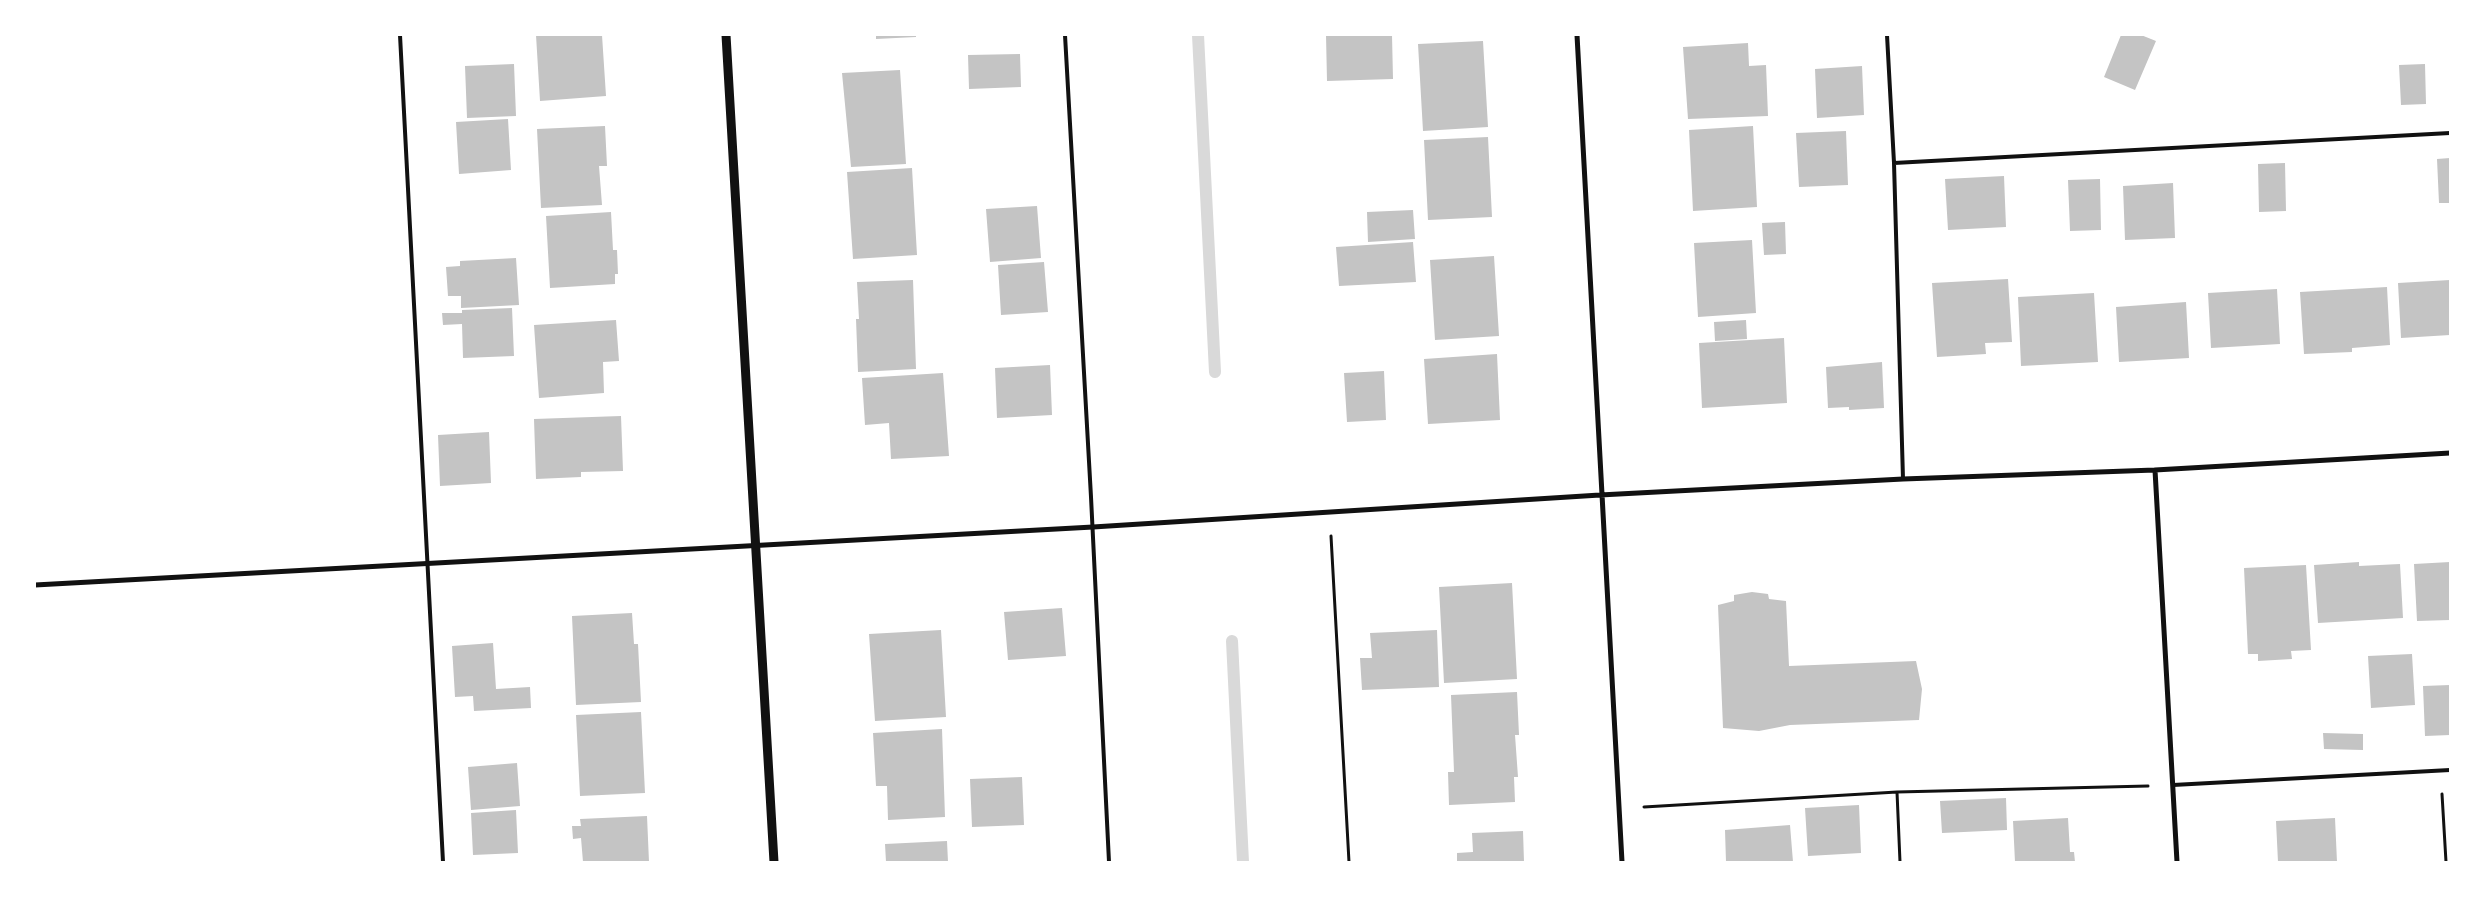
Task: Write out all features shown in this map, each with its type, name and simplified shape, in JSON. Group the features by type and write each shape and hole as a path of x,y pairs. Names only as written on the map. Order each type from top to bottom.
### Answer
{"street":[{"path":"726,35 774,862"},
{"path":"1577,35 1600,495 1622,862"},
{"path":"35,585 1093,527 1600,495 1903,479 2155,470 2450,453"},
{"path":"2155,470 2177,862"}],"lane":[{"path":"400,35 444,862"},
{"path":"1065,35 1093,527 1109,862"},
{"path":"1887,35 1894,163 1903,479"},
{"path":"1894,163 2450,133"},
{"path":"2173,785 2450,770"}],"path":[{"path":"1330,513 1349,862"},
{"path":"2441,771 2446,862"},
{"path":"1619,808 1897,792 2173,785"},
{"path":"1897,792 1900,862"}],"building":[{"path":"536,35 602,35 606,96 540,101"},
{"path":"876,35 916,35 916,37 876,39"},
{"path":"1326,35 1392,35 1393,79 1327,81"},
{"path":"2121,35 2141,35 2156,41 2135,90 2104,77"},
{"path":"1483,41 1488,127 1423,131 1418,44"},
{"path":"1748,43 1749,66 1766,65 1768,116 1688,119 1683,47"},
{"path":"1020,54 1021,87 969,89 968,55"},
{"path":"514,64 516,116 467,118 465,66"},
{"path":"2425,64 2426,104 2401,105 2399,65"},
{"path":"1862,66 1864,115 1817,118 1815,69"},
{"path":"900,70 906,164 851,167 842,73"},
{"path":"508,119 511,170 459,174 456,122"},
{"path":"605,126 607,166 599,166 602,205 541,208 537,129"},
{"path":"1753,126 1757,207 1693,211 1689,130"},
{"path":"1846,131 1848,185 1799,187 1796,133"},
{"path":"1488,137 1492,217 1428,220 1424,140"},
{"path":"2450,158 2450,203 2439,203 2437,159"},
{"path":"2285,163 2286,211 2259,212 2258,164"},
{"path":"912,168 917,255 853,259 847,172"},
{"path":"2004,176 2006,227 1948,230 1945,179"},
{"path":"2100,179 2101,230 2070,231 2068,180"},
{"path":"2173,183 2175,238 2125,240 2123,186"},
{"path":"1037,206 1041,258 990,262 986,209"},
{"path":"1413,210 1415,239 1368,242 1367,212"},
{"path":"611,212 613,250 617,250 618,274 615,274 615,284 550,288 546,216"},
{"path":"1785,222 1786,254 1764,255 1762,223"},
{"path":"1752,240 1756,313 1698,317 1694,243"},
{"path":"1413,242 1416,282 1339,286 1336,247"},
{"path":"1494,256 1499,336 1435,340 1430,260"},
{"path":"516,258 519,305 461,308 461,296 448,296 446,267 460,266 460,261"},
{"path":"1044,262 1048,312 1001,315 998,265"},
{"path":"2008,279 2012,342 1985,343 1986,354 1937,357 1932,283"},
{"path":"913,280 916,369 858,372 856,319 859,319 857,282"},
{"path":"2450,280 2450,335 2401,338 2398,283"},
{"path":"2387,287 2390,345 2352,348 2352,352 2304,354 2300,292"},
{"path":"2277,289 2280,344 2211,348 2208,293"},
{"path":"2094,293 2098,362 2021,366 2018,297"},
{"path":"2186,302 2189,358 2119,362 2116,307"},
{"path":"512,308 514,356 463,358 462,324 443,325 442,313 462,313 462,310"},
{"path":"616,320 619,361 603,362 604,393 539,398 534,325"},
{"path":"1746,320 1747,339 1715,341 1714,322"},
{"path":"1784,338 1787,403 1702,408 1699,343"},
{"path":"1497,354 1500,420 1428,424 1424,359"},
{"path":"1882,362 1884,408 1849,410 1849,407 1828,408 1826,367"},
{"path":"1050,365 1052,415 997,418 995,368"},
{"path":"1384,371 1386,420 1347,422 1344,373"},
{"path":"943,373 949,456 891,459 889,423 865,425 862,378"},
{"path":"621,416 623,471 581,472 581,477 536,479 534,419"},
{"path":"489,432 491,483 440,486 438,435"},
{"path":"2359,562 2359,566 2400,564 2403,618 2318,623 2314,565"},
{"path":"2450,562 2450,620 2417,621 2414,564"},
{"path":"2306,565 2311,650 2291,651 2292,659 2258,661 2258,654 2248,654 2244,568"},
{"path":"1512,583 1517,679 1444,683 1439,587"},
{"path":"1752,592 1768,594 1769,599 1786,601 1789,666 1916,661 1922,689 1919,720 1790,725 1759,731 1723,728 1718,605 1734,601 1734,595"},
{"path":"1062,608 1066,656 1008,660 1004,612"},
{"path":"632,613 634,644 638,644 641,702 576,705 572,616"},
{"path":"941,630 946,717 875,721 869,634"},
{"path":"1437,630 1439,687 1362,690 1360,658 1372,658 1370,633"},
{"path":"493,643 496,689 530,687 531,708 474,711 473,696 455,697 452,646"},
{"path":"2412,654 2415,705 2371,708 2368,656"},
{"path":"2450,685 2450,735 2425,736 2423,686"},
{"path":"1517,692 1519,735 1515,735 1518,777 1514,777 1515,802 1449,805 1448,772 1454,772 1451,695"},
{"path":"641,712 645,793 580,796 576,715"},
{"path":"942,729 945,817 888,820 887,786 876,786 873,733"},
{"path":"2323,733 2363,734 2363,750 2324,749"},
{"path":"517,763 520,806 471,810 468,767"},
{"path":"1022,777 1024,825 972,827 970,779"},
{"path":"2006,798 2007,830 1942,833 1940,801"},
{"path":"1859,805 1861,853 1808,856 1805,808"},
{"path":"516,810 518,853 473,855 471,813"},
{"path":"647,816 649,862 583,862 581,838 573,839 572,826 581,826 580,819"},
{"path":"2068,818 2070,852 2074,852 2075,862 2015,862 2013,821"},
{"path":"2335,818 2337,862 2278,862 2276,821"},
{"path":"1790,825 1793,862 1726,862 1725,830"},
{"path":"1523,831 1524,862 1457,862 1457,853 1473,852 1472,833"},
{"path":"947,841 948,862 886,862 885,844"}],"waterway":[{"path":"1198,35 1215,372"},
{"path":"1232,641 1243,862"}]}
